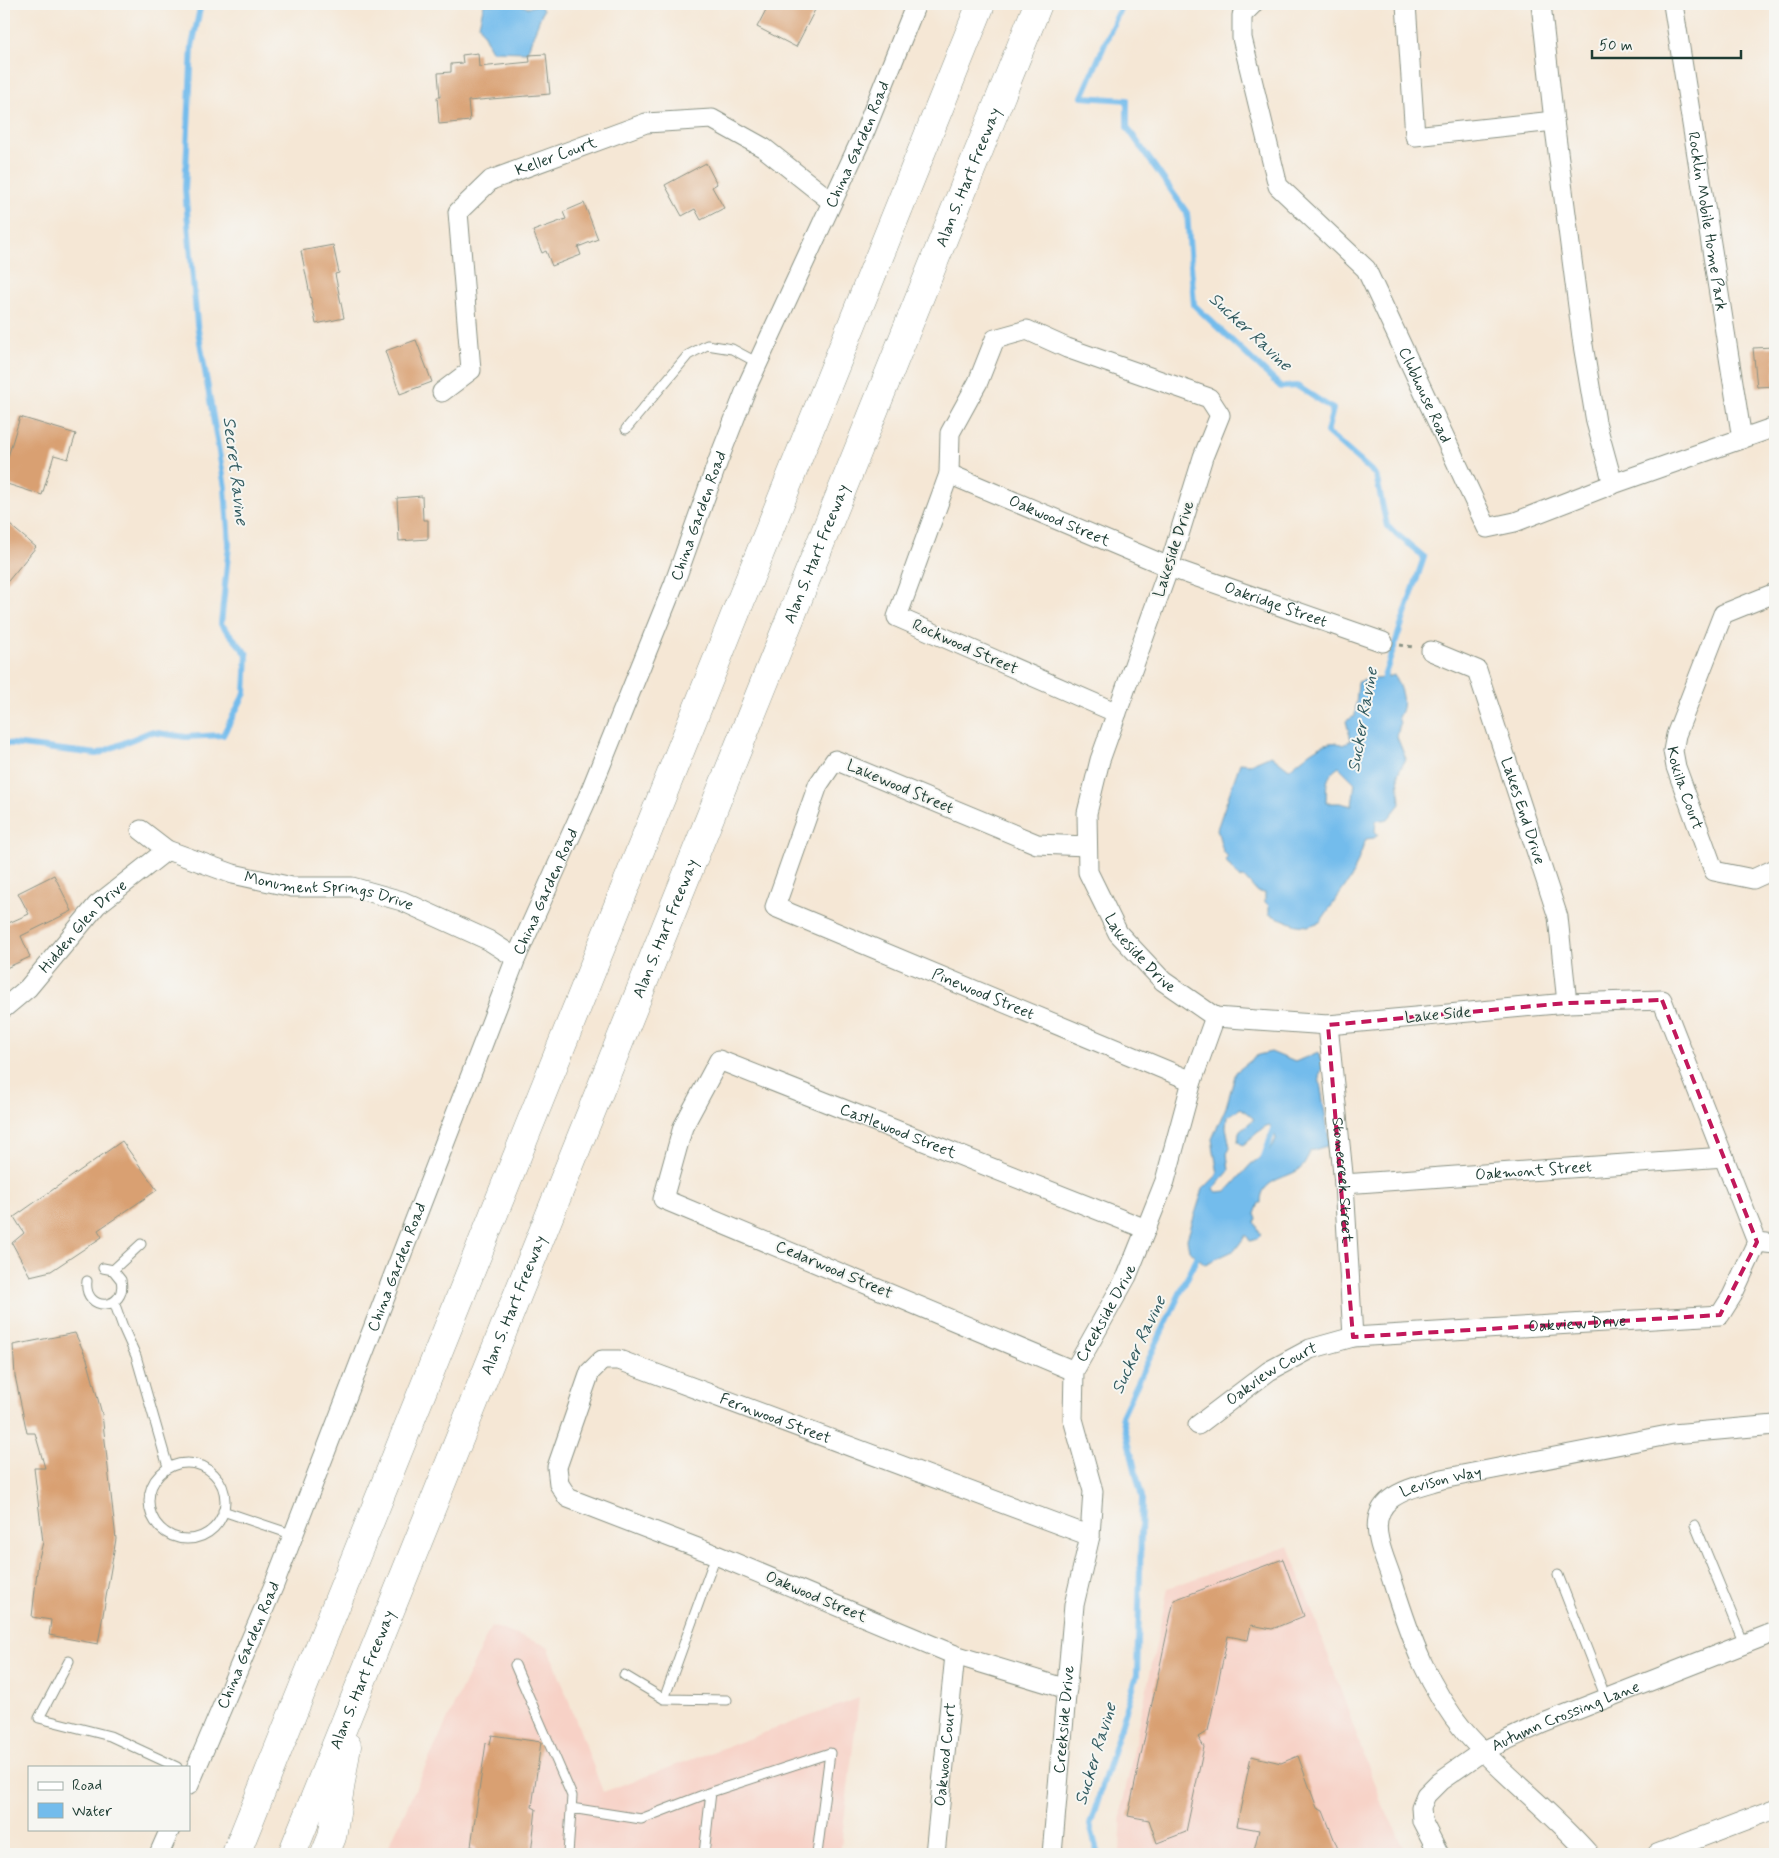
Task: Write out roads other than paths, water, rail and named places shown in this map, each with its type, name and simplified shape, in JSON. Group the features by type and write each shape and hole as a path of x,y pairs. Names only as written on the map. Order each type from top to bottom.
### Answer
{"highway":[{"path":"236,1854 981,4"},
{"name":"Alan S. Hart Freeway","path":"292,1854 1038,4"},
{"path":"325,1854 332,1837 355,1696"},
{"path":"226,1854 273,1761"}],"street":[{"name":"China Garden Road","path":"190,1767 274,1585 516,958 588,797 674,584 718,461 758,363 865,131 916,4"},
{"name":"Clubhouse Road","path":"1253,4 1242,15 1242,38 1278,186 1366,269 1487,528 1515,522 1613,484 1775,427"},
{"path":"1406,4 1415,136 1554,121"},
{"path":"1541,4 1583,345 1596,422 1613,484"},
{"name":"Rocklin Mobile Home Park","path":"1673,4 1742,440"},
{"name":"Keller Court","path":"442,392 471,370 458,212 491,180 646,123 712,119 764,148 832,202"},
{"name":"Lakeside Drive","path":"949,474 950,433 978,382 996,340 1028,330 1068,348 1208,398 1220,415 1203,457 1169,568 1100,760 1086,813 1088,872 1118,934 1163,981 1215,1017"},
{"name":"Oakwood Street","path":"949,474 1169,568"},
{"name":"Rockwood Street","path":"949,474 897,617 1117,713"},
{"name":"Oakridge Street","path":"1169,568 1383,642"},
{"name":"Kokila Court","path":"1775,593 1723,614 1676,735 1673,751 1676,767 1714,872 1753,879 1775,869"},
{"name":"Lakes End Drive","path":"1431,651 1478,670 1558,917 1567,1003"},
{"name":"Lakewood Street","path":"774,906 818,785 835,760 1037,844 1087,846"},
{"name":"Monument Springs Drive","path":"140,830 167,850 233,874 292,887 352,888 402,901 488,940 516,958"},
{"name":"Hidden Glen Drive","path":"4,1008 28,988 97,905 167,850"},
{"name":"Pinewood Street","path":"774,906 1192,1081"},
{"name":"Lake Side","path":"1215,1017 1328,1025 1567,1003 1662,1000 1724,1157"},
{"name":"Creekside Drive","path":"1052,1854 1074,1605 1090,1536 1093,1491 1073,1419 1074,1371 1126,1276 1146,1229 1164,1181 1192,1081 1215,1017"},
{"name":"Stonecreek Street","path":"1328,1025 1344,1184 1353,1337"},
{"name":"Castlewood Street","path":"683,1127 719,1060 1146,1229"},
{"name":"Cedarwood Street","path":"683,1127 662,1199 1074,1371"},
{"path":"1724,1157 1756,1242 1775,1244"},
{"name":"Oakmont Street","path":"1344,1184 1724,1157"},
{"name":"Oakview Drive","path":"1353,1337 1720,1315 1732,1296 1756,1242"},
{"name":"Oakview Court","path":"1198,1425 1269,1371 1310,1349 1353,1337"},
{"name":"Fernwood Street","path":"568,1498 559,1484 557,1467 590,1372 602,1360 619,1360 1090,1536"},
{"name":"Levison Way","path":"1483,1751 1454,1716 1425,1672 1408,1631 1378,1540 1380,1509 1390,1499 1407,1490 1442,1480 1673,1434 1775,1425"},
{"name":"Oakwood Street","path":"568,1498 716,1555 955,1655 1067,1689"},
{"name":"Autumn Crossing Lane","path":"1439,1854 1422,1821 1420,1807 1426,1795 1440,1781 1483,1751 1540,1724 1775,1632"},
{"name":"Oakwood Court","path":"935,1854 955,1655"},
{"path":"1483,1751 1562,1825 1589,1854"},
{"path":"1657,1854 1775,1809"},
{"path":"159,1854 170,1830"}],"lane":[{"path":"626,429 688,355 707,345 732,350 758,363"},
{"path":"113,1270 141,1244"},
{"path":"86,1281 87,1291 93,1300 103,1304 114,1302 119,1297 123,1286 122,1280 113,1270 103,1268"},
{"path":"114,1302 136,1356 168,1467"},
{"path":"182,1463 197,1464 210,1471 220,1482 225,1496 223,1511 216,1524 205,1534 191,1539 176,1537 163,1531 153,1519 149,1505 150,1490 157,1477 168,1467 182,1463"},
{"path":"223,1511 294,1535"},
{"path":"1695,1525 1744,1644"},
{"path":"664,1699 716,1555"},
{"path":"1558,1575 1606,1698"},
{"path":"69,1661 39,1718 110,1736 171,1766"},
{"path":"515,1665 572,1796 568,1854"},
{"path":"624,1674 664,1699 727,1700"},
{"path":"571,1808 642,1819 711,1792 830,1753 817,1854"},
{"path":"704,1854 711,1792"}],"water":[{"path":"484,4 519,4 528,8 539,4 543,10 527,52 492,51 479,25"},
{"path":"1394,675 1401,691 1403,702 1398,717 1400,723 1397,737 1406,759 1398,773 1400,804 1388,819 1376,821 1375,831 1378,835 1374,838 1366,839 1352,877 1320,922 1308,926 1297,925 1269,914 1269,906 1265,902 1265,893 1257,892 1244,877 1240,879 1225,860 1228,857 1223,851 1217,829 1240,763 1250,764 1271,755 1289,769 1307,754 1322,746 1329,743 1343,745 1351,740 1346,721 1355,716 1358,682","holes":["1339,767 1355,783 1352,806 1340,803 1326,803 1329,778"]},
{"path":"1271,1052 1295,1062 1318,1052 1323,1067 1319,1076 1330,1145 1310,1151 1300,1169 1269,1184 1265,1189 1255,1214 1257,1219 1255,1222 1261,1235 1257,1239 1250,1241 1246,1235 1235,1250 1205,1264 1189,1250 1187,1239 1203,1189 1218,1174 1212,1139 1226,1107 1236,1072 1258,1055","holes":["1241,1108 1254,1119 1239,1132 1238,1142 1243,1145 1269,1125 1273,1128 1268,1137 1275,1135 1276,1139 1268,1152 1251,1164 1227,1191 1217,1192 1213,1189 1229,1171 1227,1153 1230,1147 1226,1127 1227,1117"]}],"waterway":[{"name":"Secret Ravine","path":"4,743 97,754 150,732 186,737 223,735 245,693 247,654 221,624 229,545 225,487 197,324 185,189 192,46 201,4"},
{"name":"Sucker Ravine","path":"1122,4 1082,97 1127,100 1127,127 1187,213 1194,305 1281,387 1297,386 1333,409 1327,432 1376,475 1387,526 1424,557 1381,686"},
{"name":"Sucker Ravine","path":"1262,1162 1274,1129"},
{"name":"Sucker Ravine","path":"1098,1854 1090,1825 1137,1675 1142,1498 1122,1416 1200,1251"}]}
